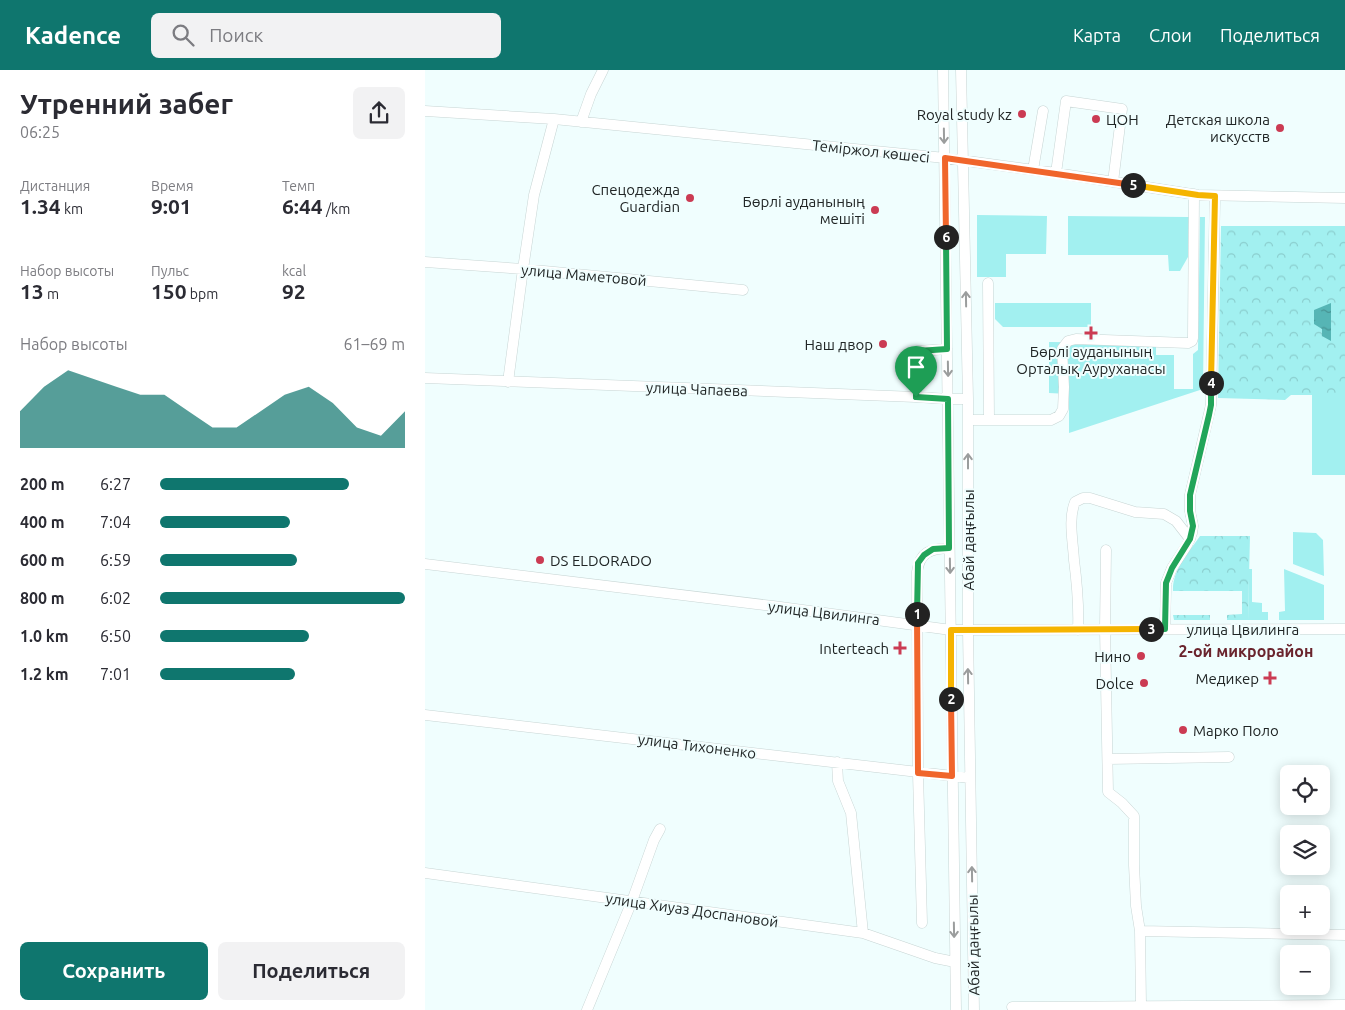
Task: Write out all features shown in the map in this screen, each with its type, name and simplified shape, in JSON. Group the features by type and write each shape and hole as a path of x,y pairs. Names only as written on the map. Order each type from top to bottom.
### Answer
{"street":[{"path":"581,122 591,94 603,70"},
{"name":"Абай даңғылы","path":"943,70 956,1010"},
{"name":"Абай даңғылы","path":"961,70 968,399 968,630 974,1010"},
{"path":"1056,173 1066,101 1122,109 1113,182"},
{"name":"Теміржол көшесі","path":"425,111 554,119 945,158 1215,196 1345,198"},
{"path":"1033,170 1043,111"},
{"path":"508,382 534,195 554,119"},
{"path":"968,420 1051,420 1059,416 1063,409 1062,349 1068,341 1076,339 1188,343 1191,341 1193,338 1194,194"},
{"path":"1165,629 1165,589 1168,576 1190,539 1193,526 1190,511 1190,495 1211,405 1215,196"},
{"name":"улица Маметовой","path":"425,262 523,269 743,290"},
{"path":"988,283 989,420"},
{"path":"916,397 918,351 947,349"},
{"name":"улица Чапаева","path":"425,378 968,399"},
{"path":"1078,630 1078,603 1072,532 1073,506 1075,502 1083,498 1090,498 1135,512 1164,514 1171,517 1190,539"},
{"path":"922,923 918,773 918,563 924,555 933,549 949,548"},
{"path":"1107,550 1105,630 1109,792 1134,816 1134,865 1136,906 1140,931 1141,1005"},
{"name":"улица Цвилинга","path":"425,564 951,630 1345,629"},
{"name":"улица Тихоненко","path":"425,715 970,778"},
{"path":"1108,759 1229,758"},
{"path":"837,762 838,781 851,813 863,933"},
{"path":"587,1010 632,901 653,840 660,828"},
{"name":"улица Хиуаз Доспановой","path":"425,873 863,933 935,958 955,962"},
{"path":"1140,931 1345,935"},
{"path":"1011,1007 1141,1005 1161,1008 1345,1005"}],"green space":[{"path":"977,215 1047,216 1046,254 1006,254 1006,277 977,277"},
{"path":"1068,216 1189,217 1188,257 1180,271 1169,271 1168,255 1068,255"},
{"path":"1200,217 1205,217 1203,389 1069,433 1069,394 1049,393 1049,342 1156,343 1156,355 1174,355 1174,389 1193,389 1193,354 1198,350"},
{"path":"1221,226 1345,226 1345,395 1291,395 1285,400 1218,398"},
{"path":"995,303 1091,303 1091,327 1003,327 995,319"},
{"path":"1312,395 1345,395 1345,475 1312,475"},
{"path":"1293,532 1316,533 1323,540 1324,576 1293,564"},
{"path":"1200,536 1250,536 1248,620 1227,620 1227,615 1242,614 1242,591 1173,591 1173,583 1178,569"},
{"path":"1249,569 1252,569 1252,602 1262,603 1262,612 1268,612 1268,620 1248,620"},
{"path":"1284,569 1324,585 1324,620 1279,620 1279,612 1285,611"},
{"path":"1173,615 1210,615 1210,620 1174,620"}],"water":[{"path":"1331,303 1331,341 1322,336 1322,329 1314,324 1314,310"}],"place":[{"name":"Royal study kz","path":"1022,114"},
{"name":"ЦОН","path":"1096,119"},
{"name":"Детская школа искусств","path":"1280,128"},
{"name":"Спецодежда Guardian","path":"690,198"},
{"name":"Бөрлі ауданының мешіті","path":"875,210"},
{"name":"Бөрлі ауданының Орталық Ауруханасы","path":"1091,333"},
{"name":"Наш двор","path":"883,344"},
{"name":"DS ELDORADO","path":"540,560"},
{"name":"Interteach","path":"900,648"},
{"name":"Нино","path":"1141,656"},
{"name":"Медикер","path":"1270,678"},
{"name":"Dolce","path":"1144,683"},
{"name":"Марко Поло","path":"1183,730"}],"district":[{"name":"2-ой микрорайон","path":"1246,651"}],"route":[{"path":"945,158 1215,196 1211,405 1190,495 1192,532 1166,583 1165,629 951,630 952,776 918,773 918,563 924,555 933,549 949,548 948,399 916,397 918,351 947,349 945,158"}]}
